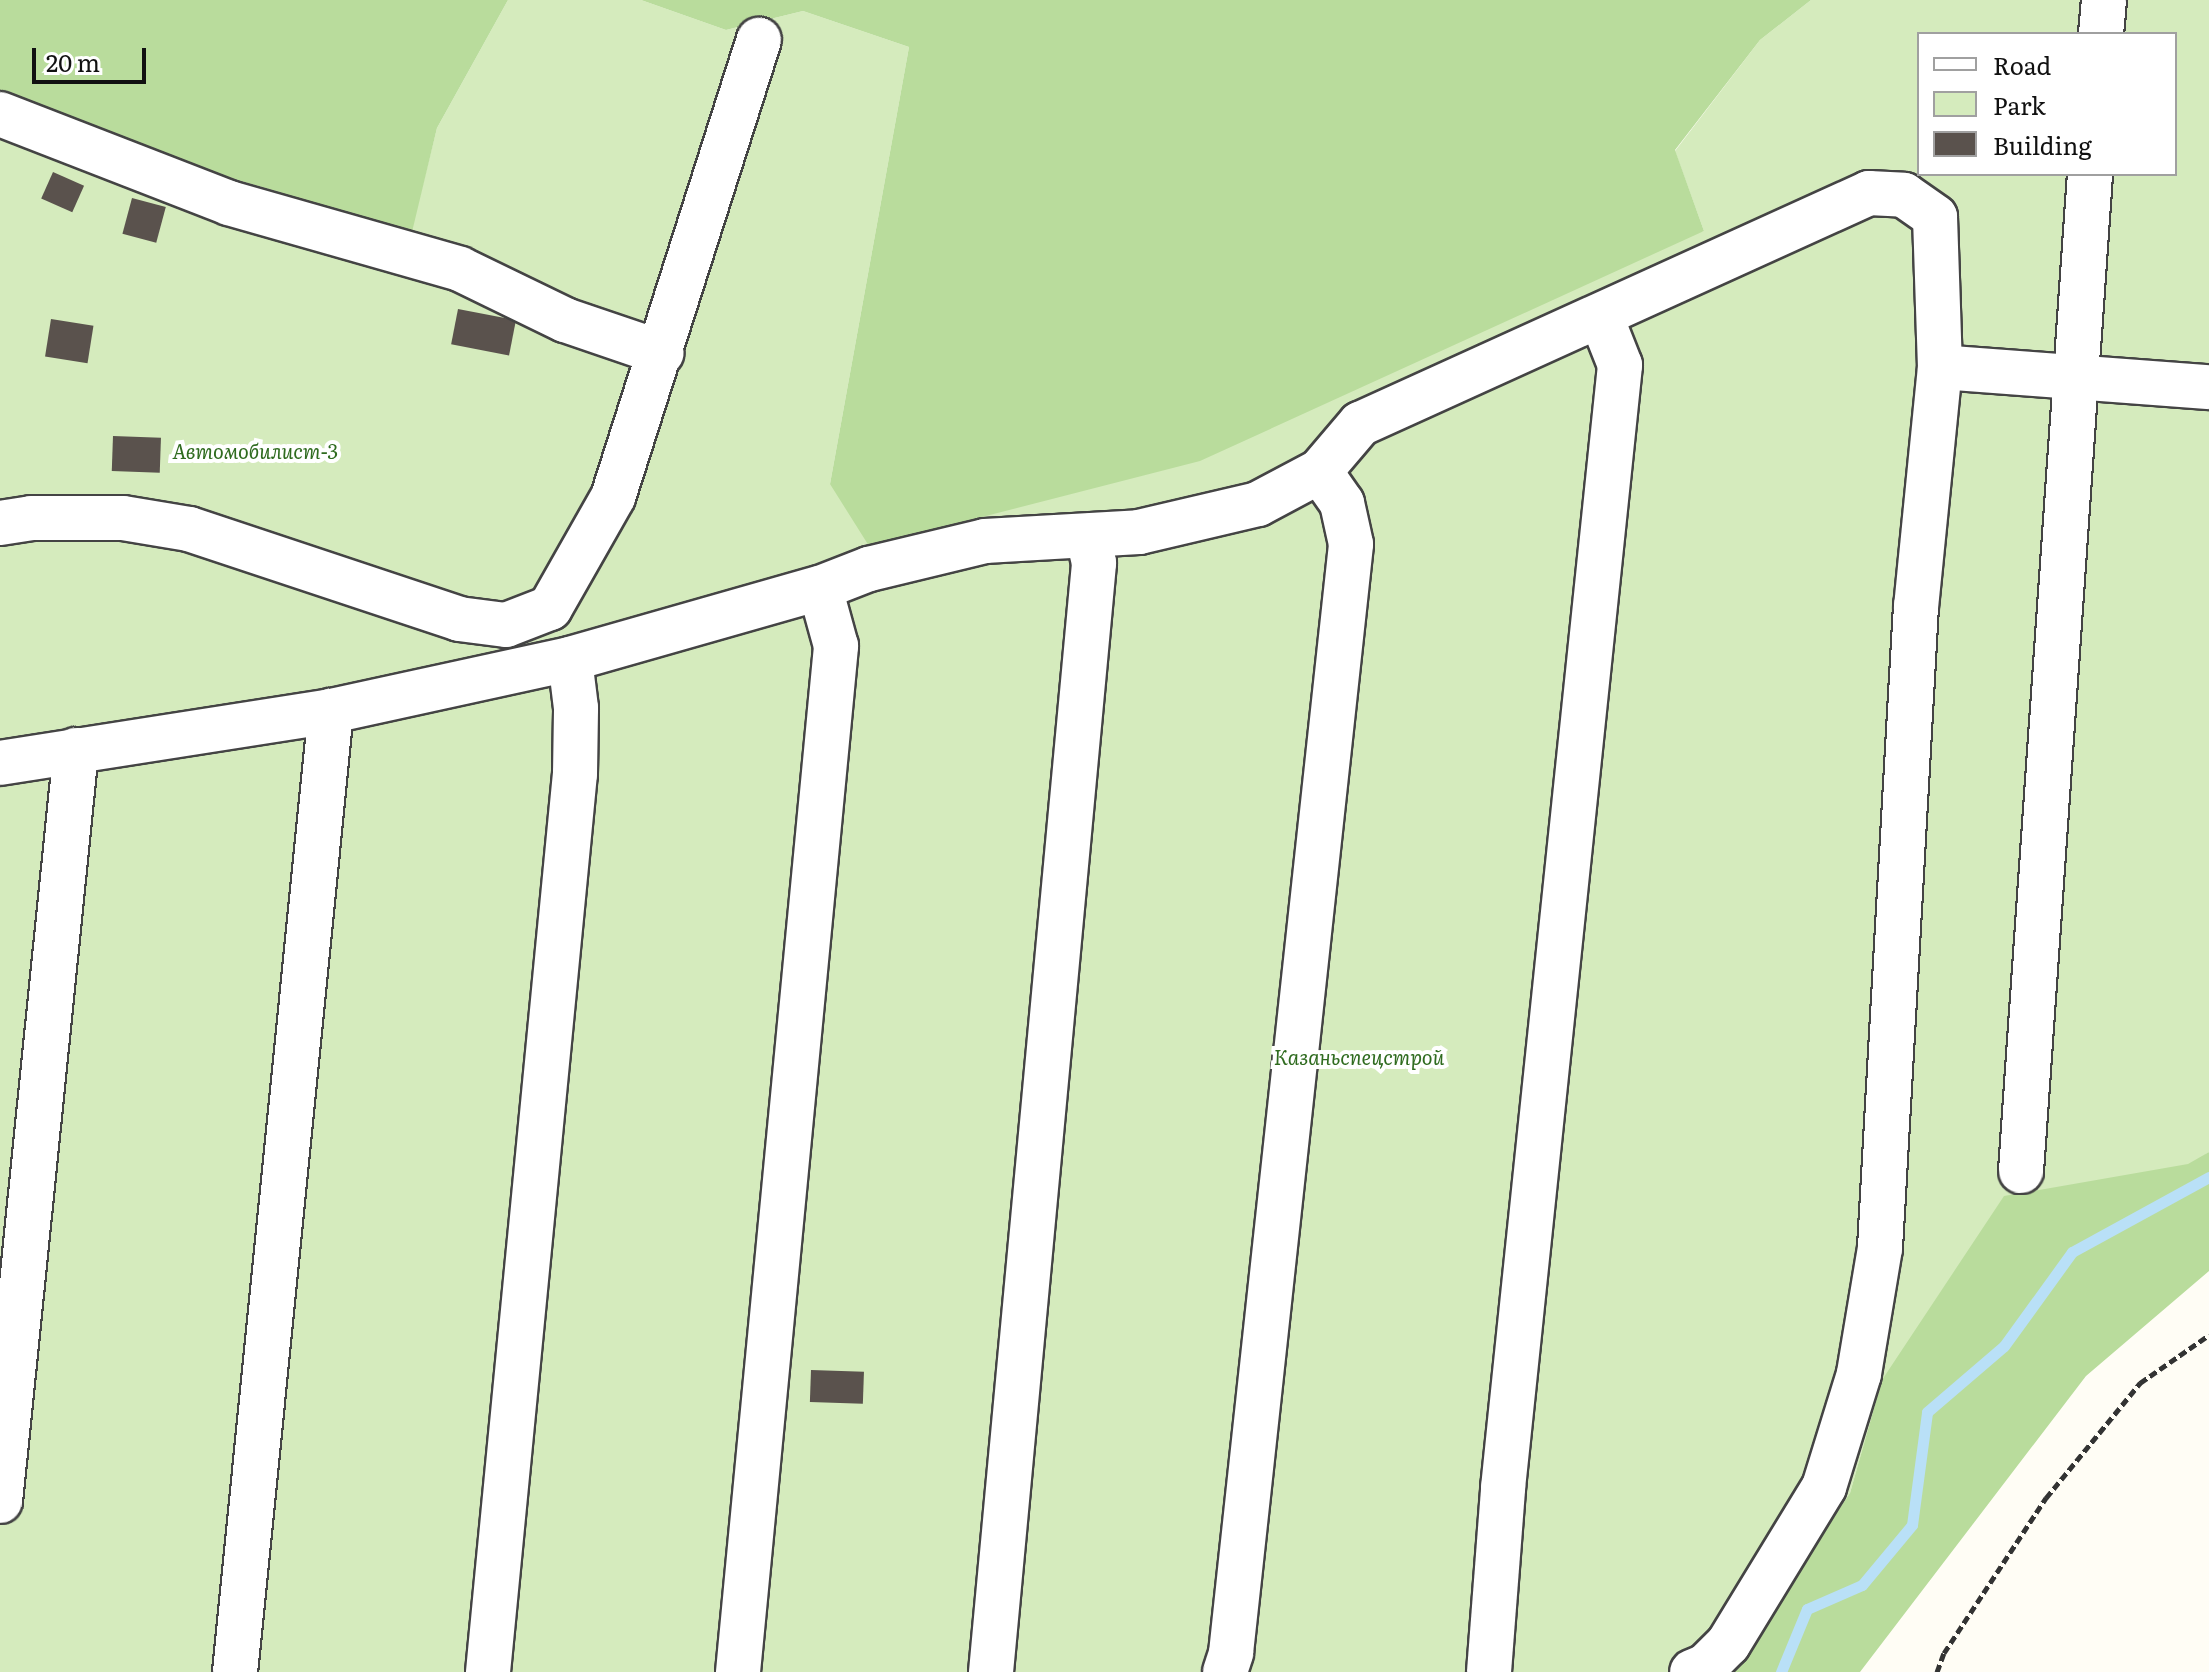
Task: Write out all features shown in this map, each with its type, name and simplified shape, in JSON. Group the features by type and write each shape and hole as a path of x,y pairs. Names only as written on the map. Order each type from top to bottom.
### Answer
{"lane":[{"path":"2101,32 2104,0"},
{"path":"0,523 31,518 123,518 189,529 459,619 506,625 550,608 613,497 662,353 759,40"},
{"path":"0,114 229,203 460,269 565,320 662,353"},
{"path":"2021,1171 2073,378 2090,176"},
{"path":"0,763 331,711 570,659 820,588 869,569 985,541 1139,532 1258,504 1320,471 1360,424 1869,193 1904,195 1935,217 1940,367 1916,606 1880,1248 1859,1374 1824,1487 1728,1644 1706,1666 1692,1672"},
{"path":"1489,1672 1503,1488 1620,365 1601,317"},
{"path":"1940,367 2209,387"},
{"path":"1225,1672 1231,1653 1351,544 1342,503 1320,471"},
{"path":"991,1672 1094,563 1088,536"},
{"path":"738,1672 836,646 820,588"},
{"path":"488,1672 575,774 576,708 570,659"},
{"path":"235,1672 331,711"},
{"path":"0,1501 76,750"}],"path":[{"path":"1937,1672 1944,1653 2056,1487 2140,1383 2209,1335"}],"green space":[{"path":"0,0 508,0 437,128 412,232 231,178 0,90"},
{"name":"Казаньспецстрой","path":"508,0 641,0 726,30 803,11 909,47 830,484 1704,231 1675,151 1760,40 1811,0 2209,0 2209,1152 1882,1380 1850,1493 1727,1672 0,1672 0,90 231,178 411,232 437,128"},
{"path":"641,0 1811,0 1760,40 1675,150 1704,231 1200,461 869,546 830,484 909,47 803,11 726,30"},
{"path":"2209,1152 2209,1271 2086,1376 1860,1672 1727,1672 1850,1493 1882,1380 2004,1196 2188,1164"}],"building":[{"path":"53,172 84,186 72,212 41,198"},
{"path":"132,198 166,207 156,243 122,234"},
{"path":"458,309 516,320 509,356 451,344"},
{"path":"51,319 93,326 88,363 45,357"},
{"path":"113,436 161,438 160,473 112,471"},
{"path":"811,1370 864,1372 863,1404 810,1402"}],"waterway":[{"path":"1781,1672 1807,1609 1862,1585 1912,1525 1927,1412 2004,1346 2072,1252 2209,1177"}],"park label":[{"name":"Автомобилист-3","path":"255,450"}]}
